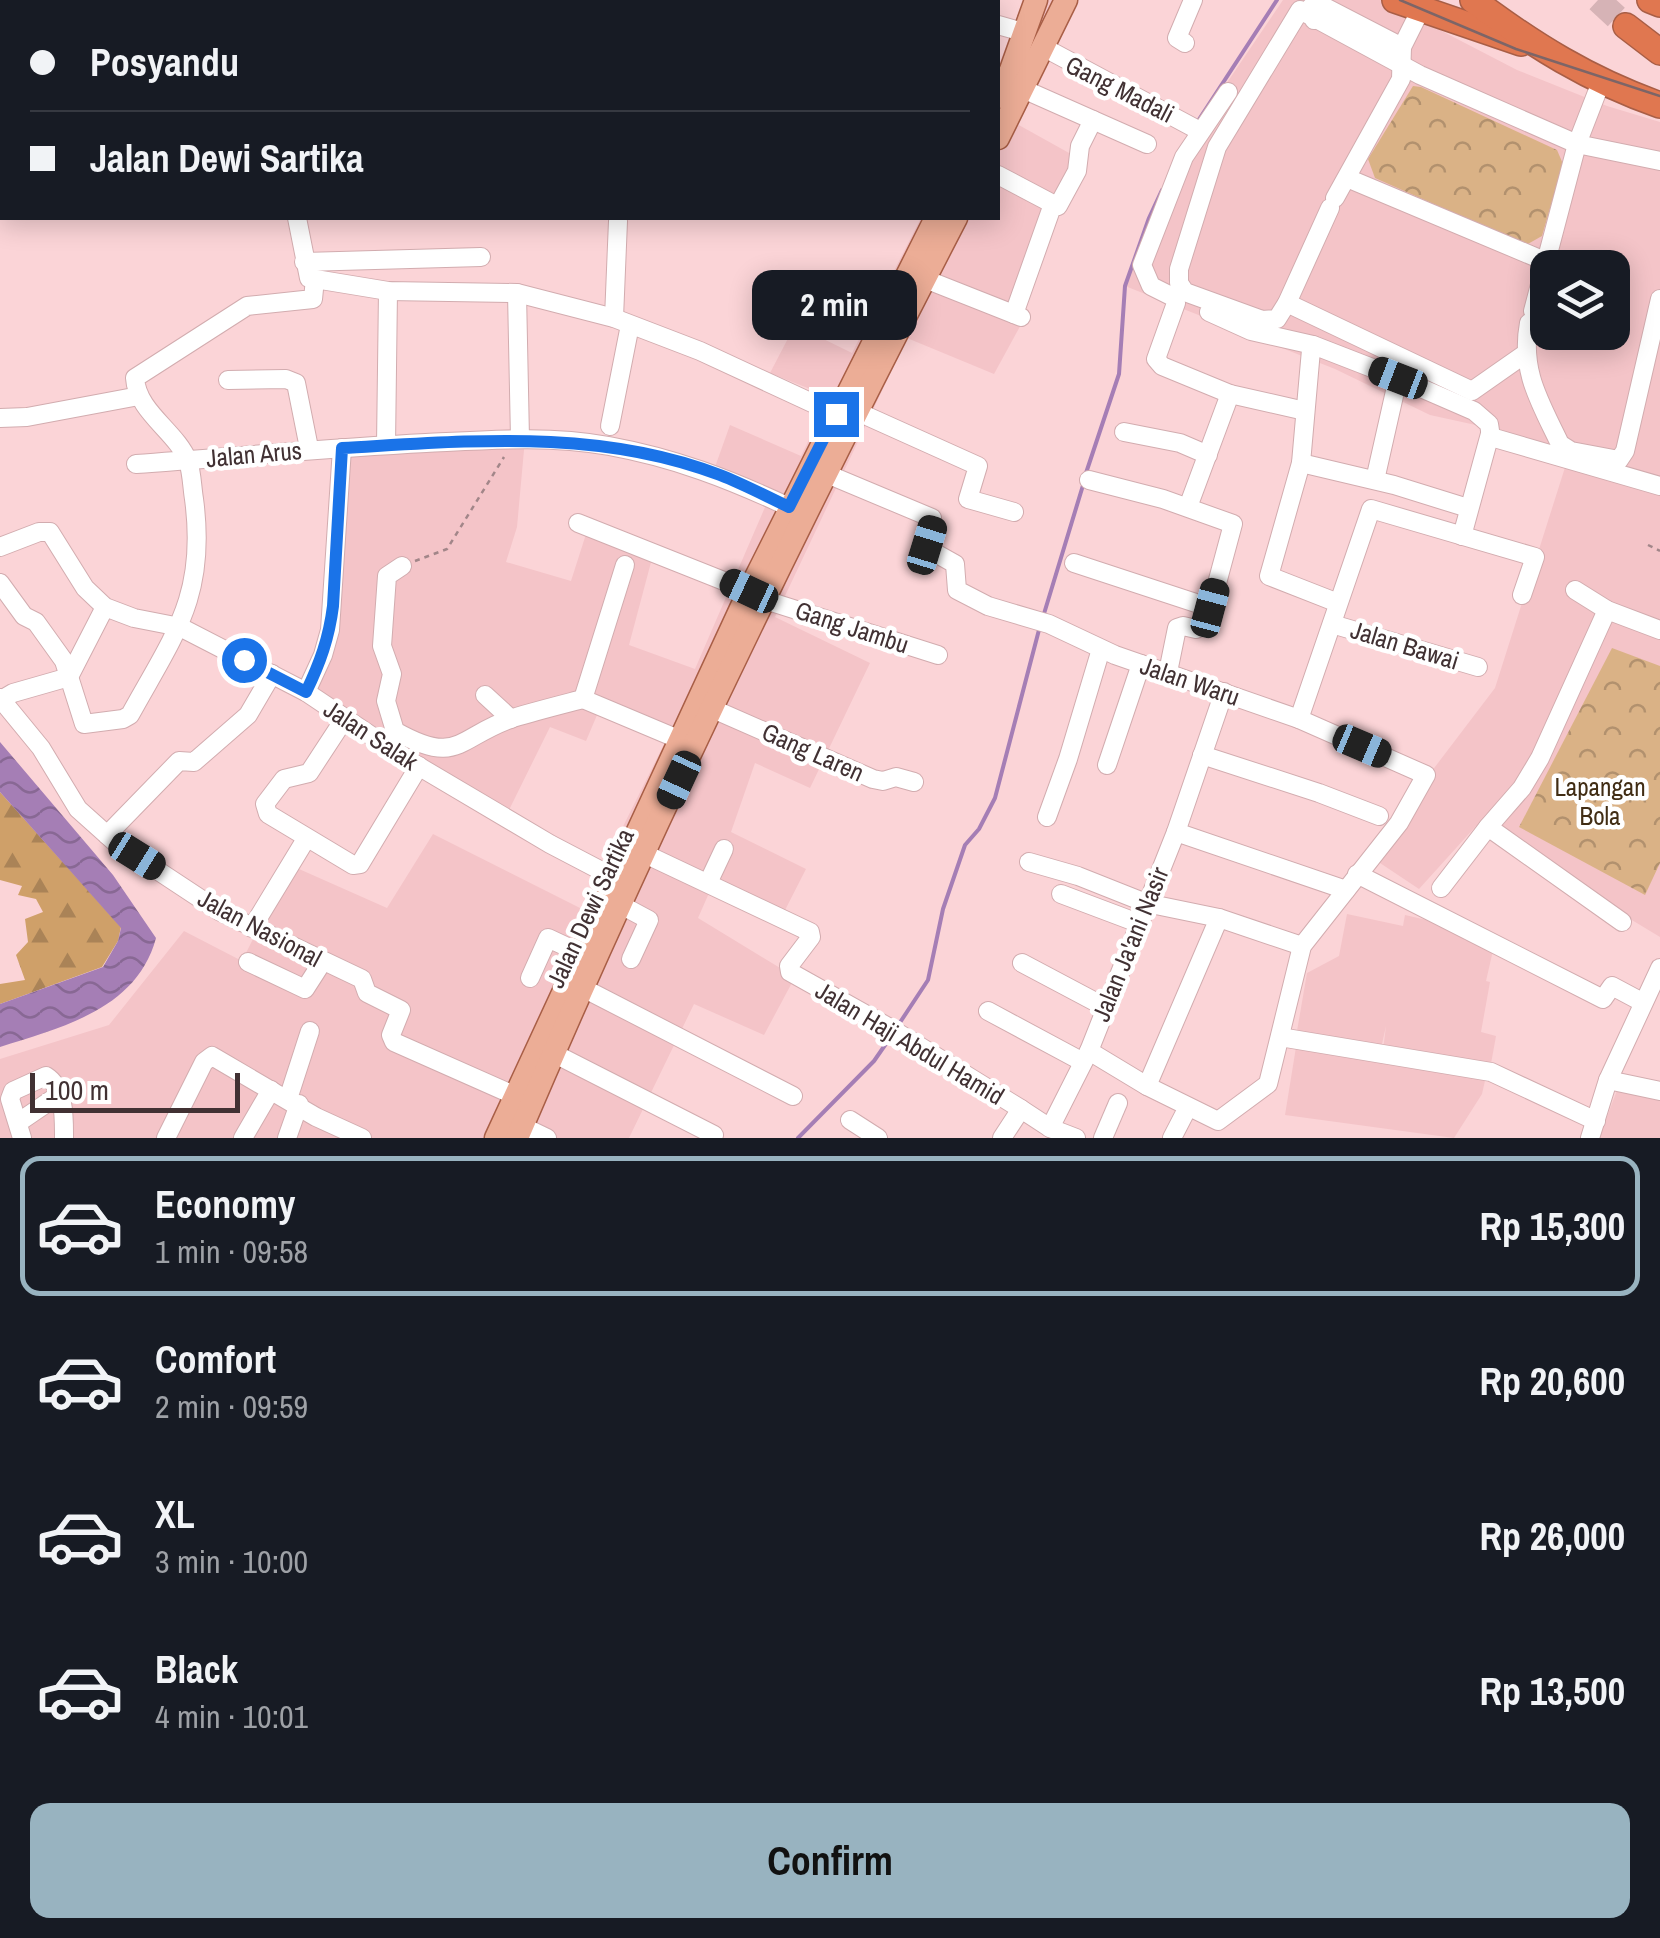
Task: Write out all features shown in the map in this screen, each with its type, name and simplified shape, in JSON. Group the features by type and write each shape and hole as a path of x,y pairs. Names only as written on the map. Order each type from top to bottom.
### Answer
{"highway":[{"path":"1395,0 1492,36 1536,47"},
{"path":"1473,0 1536,47 1601,82 1660,105"},
{"path":"1650,0 1660,4"},
{"path":"1626,26 1657,51"}],"main road":[{"path":"1000,93 1036,0"},
{"path":"1000,134 1066,0"},
{"name":"Jalan Dewi Sartika","path":"519,1132 523,1100 580,953 757,595 827,474 847,413 935,220"},
{"name":"Jalan Dewi Sartika","path":"496,1138 555,1054 645,854 687,743 713,709 789,507 925,279 955,220"}],"street":[{"path":"1186,43 1177,38 1193,0"},
{"path":"1421,9 1401,56 1400,79 1276,320 1262,320 1184,292 1179,283 1180,269 1216,147 1300,10 1314,20 1401,56 1578,144 1660,162"},
{"path":"1000,26 1023,32"},
{"name":"Gang Madali","path":"1044,47 1195,128"},
{"path":"1536,47 1660,92"},
{"path":"1550,250 1578,144 1601,82"},
{"path":"1023,89 1148,144"},
{"path":"1228,92 1184,157 1142,265 1143,274 1152,286 1250,331 1312,345 1474,411 1489,424 1490,434 1462,536"},
{"path":"1000,176 1058,206 1078,171 1080,146 1093,120"},
{"path":"1347,178 1530,255"},
{"path":"925,279 1018,316 1053,204"},
{"path":"0,418 139,396 134,384 139,374 247,306 314,299 297,220"},
{"path":"610,426 622,321 618,221"},
{"path":"310,271 480,257"},
{"path":"310,271 388,290 517,292 622,321 978,466 968,498 1014,512"},
{"path":"386,445 388,290"},
{"path":"517,292 518,439"},
{"path":"1174,296 1176,303 1156,359 1162,366 1230,394 1305,412"},
{"path":"1530,323 1525,354 1528,370 1560,444 1572,451 1620,460 1660,300"},
{"path":"1287,303 1472,390 1525,354"},
{"path":"1312,345 1301,463 1269,576 1338,604"},
{"path":"1375,480 1398,378"},
{"path":"228,380 296,383 309,448"},
{"path":"1188,507 1230,394"},
{"name":"Jalan Arus","path":"69,677 84,724 130,715 180,627 192,590 196,519 188,460 139,396"},
{"path":"1124,432 1208,454"},
{"path":"1490,434 1660,486"},
{"name":"Jalan Arus","path":"188,460 309,448 518,439 606,446 664,458 719,475 789,507"},
{"path":"306,692 330,630 342,448"},
{"path":"136,464 188,460"},
{"path":"1301,463 1468,508"},
{"name":"Jalan Waru","path":"827,474 932,517 927,545 930,550 955,564 954,587 988,606 1043,622 1101,649 1299,719 1426,775 1399,823 1352,882"},
{"path":"1088,480 1188,507 1233,524 1202,628 1177,628 1168,672"},
{"path":"1299,719 1371,509 1535,557 1522,595"},
{"name":"Gang Jambu","path":"578,523 757,595 938,655"},
{"path":"0,547 50,532 85,588 105,607 69,677 0,699"},
{"path":"1074,564 1210,608"},
{"path":"402,566 387,576 384,593 382,646 392,674 386,701 394,731 431,748 446,748 465,744 511,718 583,699 687,743"},
{"path":"583,699 625,566"},
{"path":"0,583 24,616 36,622 64,661 69,677"},
{"path":"1575,590 1607,610 1660,630"},
{"name":"Jalan Salak","path":"105,607 134,618 180,627 306,692 419,766 615,878"},
{"path":"1442,888 1522,788 1540,758 1607,610"},
{"name":"Jalan Bawai","path":"1332,624 1478,668"},
{"path":"1047,817 1101,649"},
{"path":"1107,765 1141,664"},
{"path":"107,835 179,761 194,762 238,727 272,674"},
{"name":"Jalan Ja'ani Nasir","path":"1050,1128 1086,1056 1176,832 1224,692"},
{"path":"485,694 511,718"},
{"name":"Jalan Nasional","path":"0,699 41,748 78,810 107,835 219,911 362,979 367,993 401,1010 391,1035 394,1042 523,1100"},
{"name":"Gang Laren","path":"713,709 872,779 914,782"},
{"path":"345,718 309,773 284,779 265,804 268,814 353,865 360,864 419,766"},
{"path":"1202,756 1379,816"},
{"path":"1488,826 1622,922"},
{"path":"1176,832 1352,882 1602,999 1612,986 1642,1002"},
{"path":"252,928 306,839"},
{"path":"708,883 724,848"},
{"name":"Jalan Haji Abdul Hamid","path":"645,854 810,932 811,937 789,966 790,972 897,1032 1021,1110"},
{"path":"1030,862 1146,903 1219,918 1302,946"},
{"path":"988,1011 1188,1106 1222,1129 1268,1084 1302,946 1352,882"},
{"path":"1061,894 1138,923"},
{"path":"621,905 649,920 631,958"},
{"path":"1148,1086 1219,918"},
{"path":"530,978 548,938 580,953"},
{"path":"248,962 305,989 323,961"},
{"path":"1022,963 1104,1008"},
{"path":"1280,1037 1352,1041 1491,1072 1593,1130 1608,1080 1660,968"},
{"path":"583,988 793,1096"},
{"path":"287,1138 286,1098 310,1031"},
{"path":"555,1054 714,1135"},
{"path":"166,1138 209,1056 316,1117 362,1138"},
{"path":"46,1138 64,1131 60,1094 53,1080 46,1076 13,1091 10,1099 21,1130 60,1094"},
{"path":"1608,1080 1660,1091"},
{"path":"243,1138 286,1098"},
{"path":"1103,1138 1118,1103"},
{"path":"1172,1138 1188,1106"},
{"path":"1002,1138 1021,1110 1076,1138"},
{"path":"850,1120 878,1138"},
{"path":"519,1132 547,1138"}],"path":[{"path":"402,566 447,548 518,439"},
{"path":"1648,545 1660,551"}],"shaded area":[{"path":"1024,0 1076,0 1017,124 1087,163 1038,236 1024,319 994,374 907,338 775,617 870,663 810,788 755,763 731,832 806,869 781,918 713,884 698,918 795,977 764,1035 694,1004 629,1138 0,1138 0,1059 109,1025 184,931 242,961 290,865 387,908 433,834 582,909 668,736 600,708 586,741 550,727 508,812 308,690 328,631 339,443 526,428 517,527 506,562 571,581 587,531 654,551 629,645 695,669 772,491 715,467 730,425 801,456 830,397 770,373 795,325 852,353 920,220 1000,220 1000,62"},
{"path":"1283,0 1382,0 1517,70 1607,106 1660,122 1660,937 1476,826 1419,889 1368,855 1495,688 1568,458 1555,448 1503,431 1430,415 1335,369 1125,286 1197,127"},
{"path":"1347,914 1403,926 1405,915 1466,929 1464,940 1494,946 1481,1032 1496,1036 1490,1069 1383,1050 1386,1026 1380,1053 1296,1037 1307,973 1339,956"},
{"path":"1297,1041 1487,1072 1482,1094 1454,1138 1285,1115"},
{"path":"1619,1085 1660,1100 1660,1138 1599,1138"}],"green space":[{"path":"1413,86 1557,150 1563,164 1542,236 1526,245 1375,178 1368,159"},
{"name":"Lapangan Bola","path":"1612,648 1660,666 1660,863 1645,895 1519,827"},
{"path":"0,792 121,927 118,941 102,967 0,1004 0,984 25,980 16,955 28,942 25,919 43,912 36,899 18,895 22,886 0,880"}],"water":[{"path":"0,742 113,875 156,938 146,962 115,998 72,1022 0,1047 0,1004 103,967 121,928 0,792"}],"waterway":[{"path":"1196,124 1277,0"},
{"path":"1086,473 1119,374 1125,286 1162,190"},
{"path":"1043,617 1084,482"},
{"path":"897,1027 928,980 943,909 965,845 979,829 995,798 1040,626"},
{"path":"798,1138 874,1061 892,1035"}],"tunnel":[{"path":"1598,0 1626,26"}],"tram line":[{"path":"1400,0 1516,49 1660,96"}],"route":[{"path":"244,660 306,692 314,675 330,630 333,606 342,448 515,438 606,446 719,475 789,507 836,414"}]}
